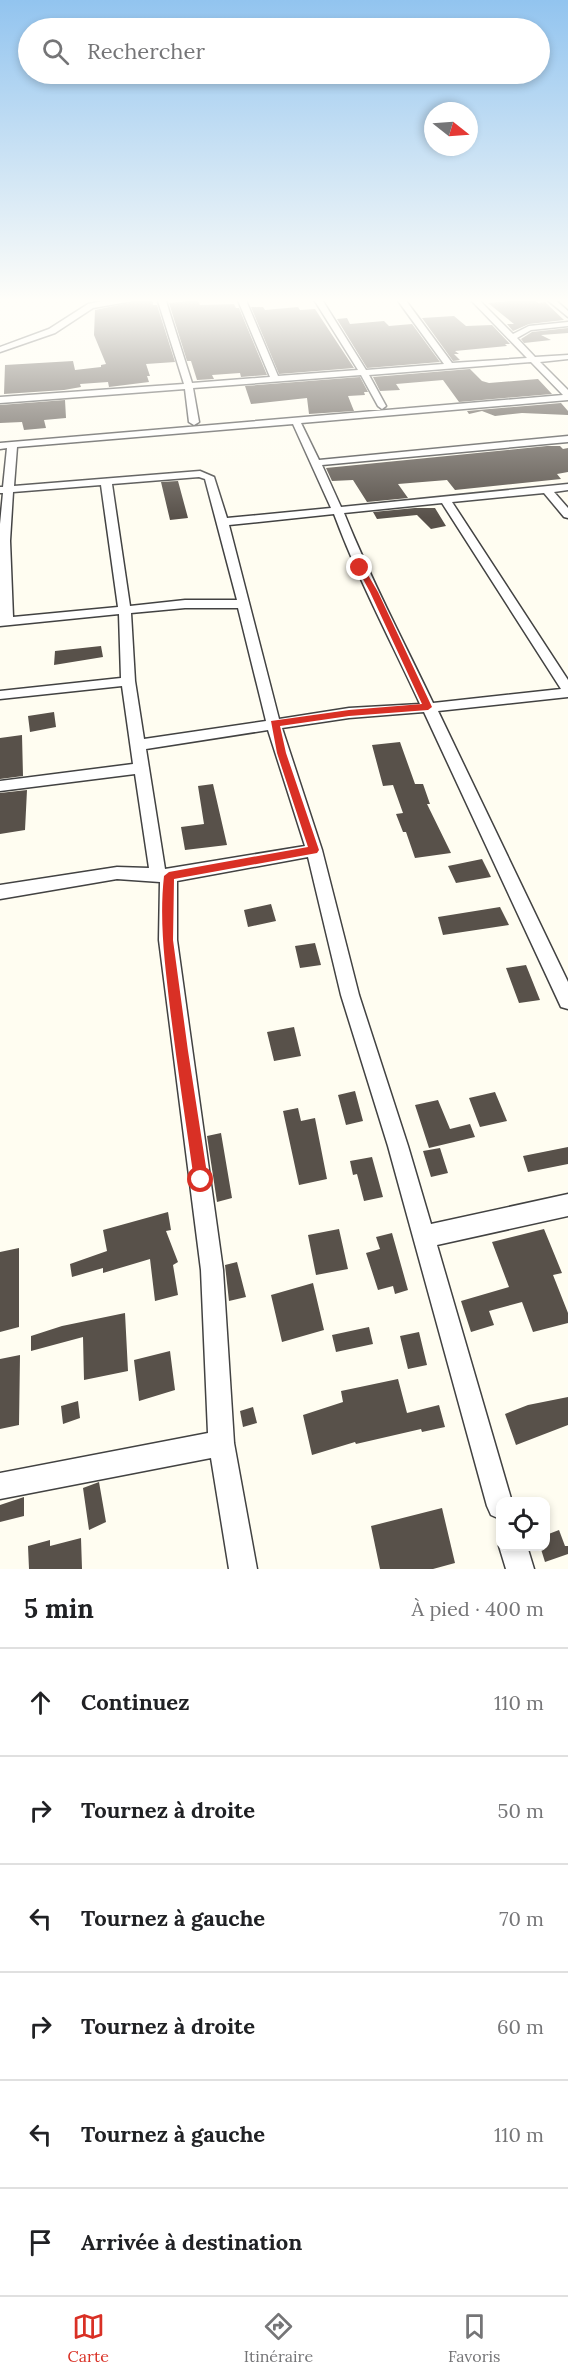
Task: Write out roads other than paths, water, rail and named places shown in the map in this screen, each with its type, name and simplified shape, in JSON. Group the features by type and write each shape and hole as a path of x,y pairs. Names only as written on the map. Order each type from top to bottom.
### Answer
{"street":[{"path":"184,371 189,387 194,422"},
{"path":"271,371 275,380"},
{"path":"0,400 384,371"},
{"path":"545,371 567,393"},
{"path":"362,373 382,406"},
{"path":"0,438 567,393"},
{"path":"244,604 185,604 4,622 8,585 2,541 6,446 296,422 567,393"},
{"path":"296,422 338,511 360,568 374,592 568,1001"},
{"path":"315,463 568,439"},
{"path":"5,490 205,474 209,477 223,522 281,753 314,850 350,995 398,1146 478,1433 498,1497"},
{"path":"106,481 125,610 128,681 137,745 164,876 168,940 212,1270 222,1443 243,1569"},
{"path":"223,522 568,487"},
{"path":"546,489 568,515"},
{"path":"137,745 349,713 464,705 568,692 445,500"},
{"path":"0,695 128,681"},
{"path":"0,786 141,768"},
{"path":"0,892 117,873 164,876 314,850"},
{"path":"424,1237 568,1204"},
{"path":"0,1486 222,1443"},
{"path":"515,1551 520,1569"}]}
